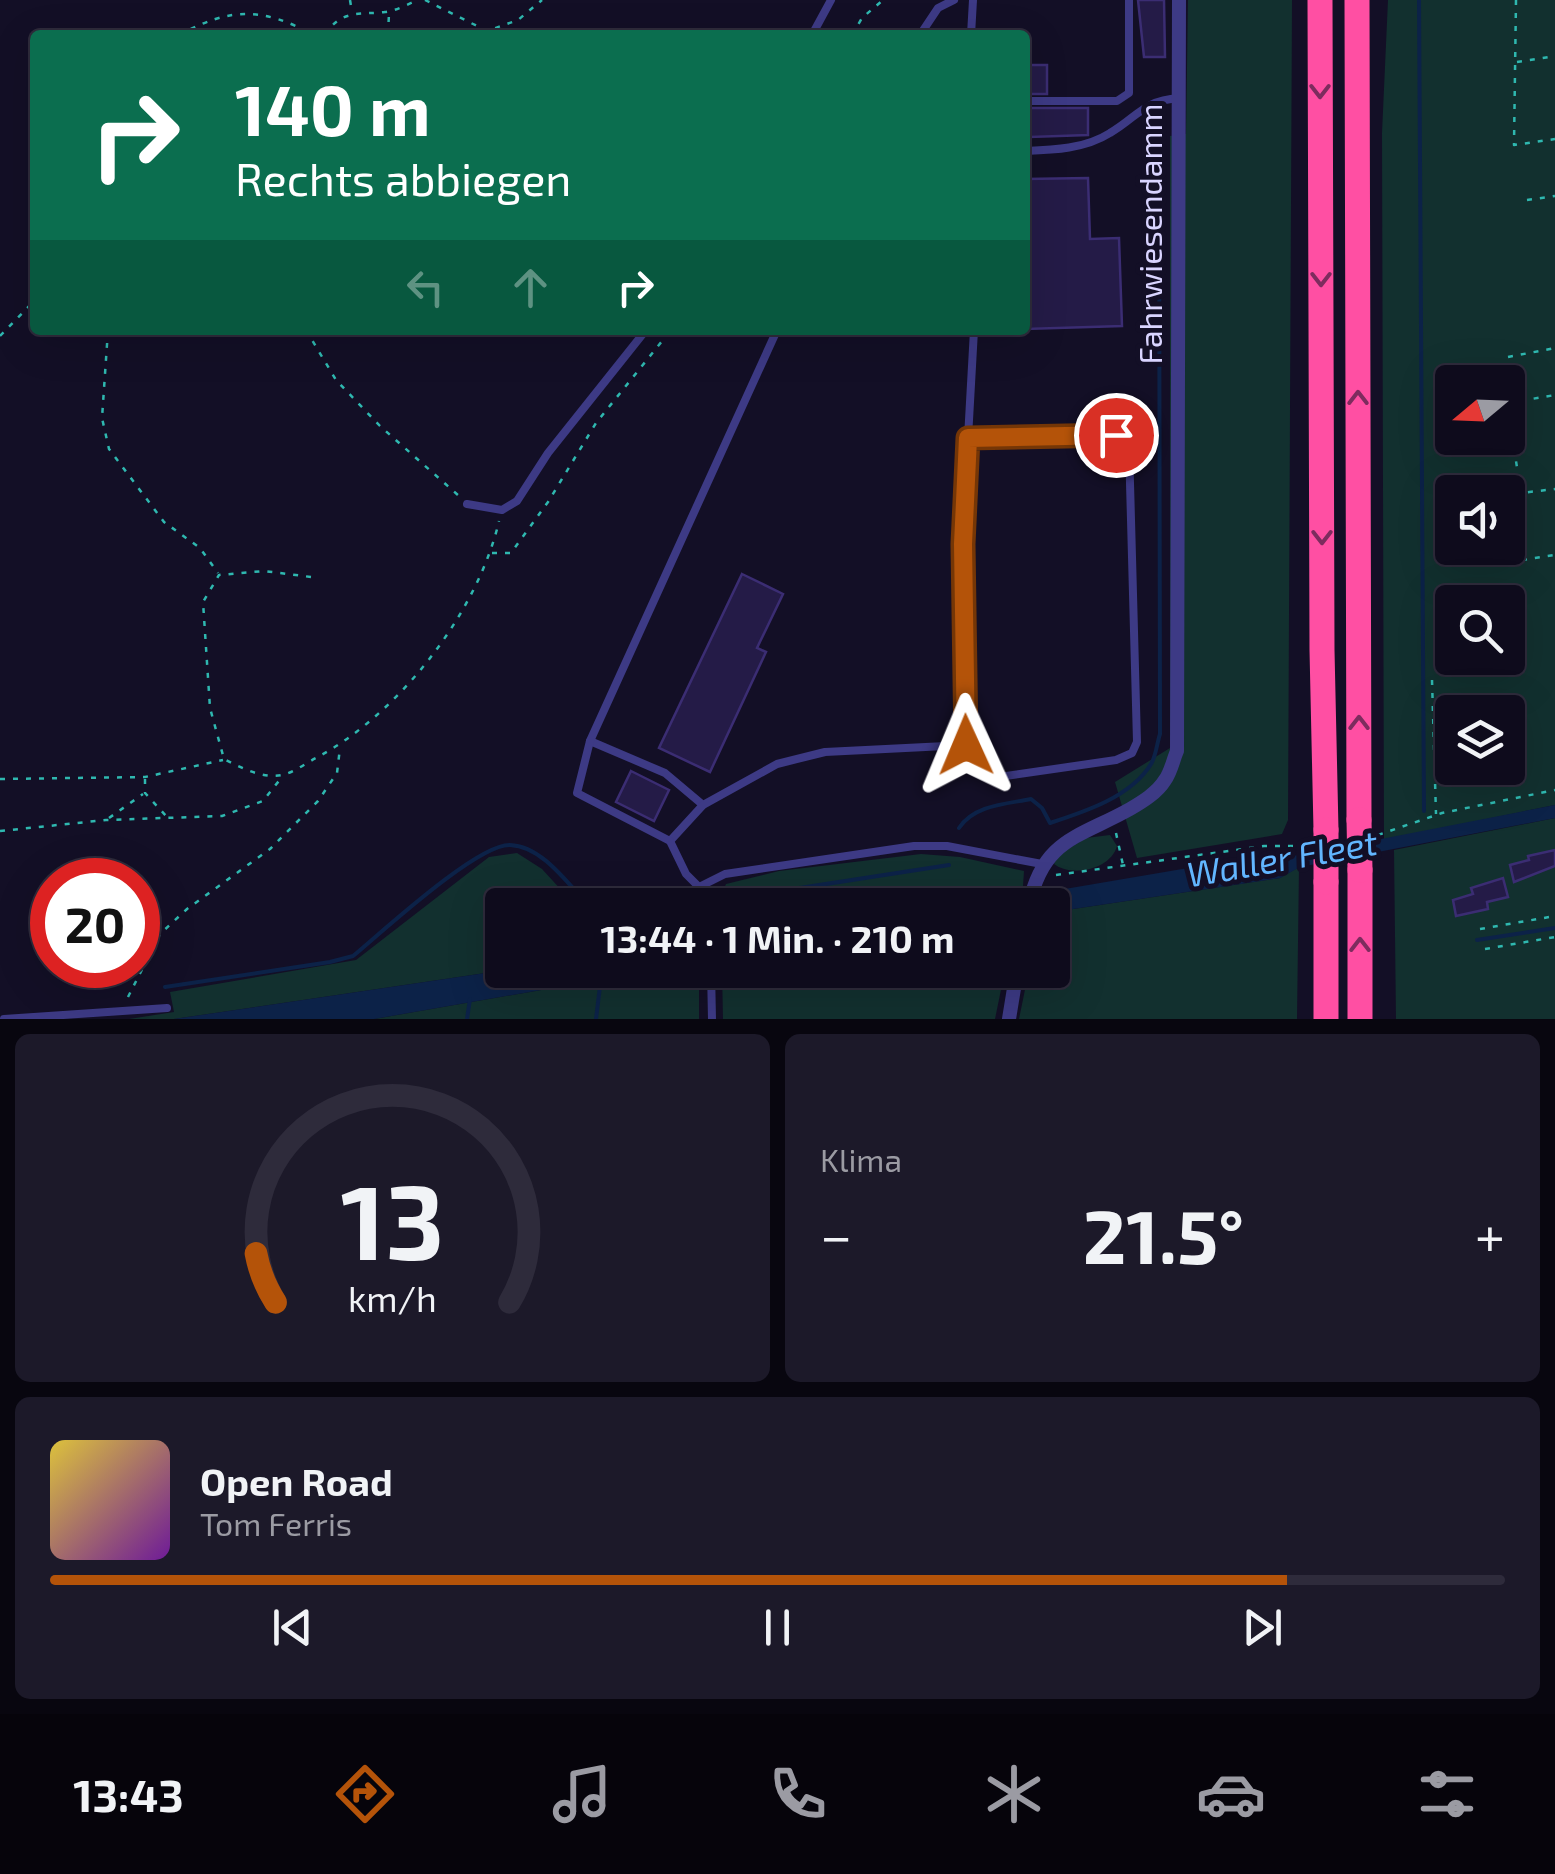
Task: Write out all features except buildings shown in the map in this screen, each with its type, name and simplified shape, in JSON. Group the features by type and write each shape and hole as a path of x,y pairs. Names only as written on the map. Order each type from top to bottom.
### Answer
{"highway":[{"path":"1320,0 1326,1019"},
{"path":"1357,0 1360,1019"},
{"path":"1309,1019 1326,964"}],"street":[{"name":"Fahrwiesendamm","path":"1038,875 1075,834 1145,801 1165,781 1177,751 1179,0"},
{"path":"1035,888 1038,875"},
{"path":"1009,1019 1015,988"}],"lane":[{"path":"815,30 831,0"},
{"path":"923,30 938,8 954,0"},
{"path":"971,30 973,0"},
{"path":"1030,101 1117,100 1129,93 1128,0"},
{"path":"1030,150 1091,143 1151,102 1179,98"},
{"path":"467,504 502,510 517,501 548,453 642,335"},
{"path":"774,335 590,741 577,793 670,841 686,874 699,887 725,874 914,846 947,846 1038,875"},
{"path":"968,438 1116,435 1129,446 1137,742 1132,753 1116,760 992,778 966,745 963,544 968,438 974,335"},
{"path":"590,741 665,772 703,805"},
{"path":"670,841 703,805 777,764 825,752 966,745"},
{"path":"711,988 712,1019"},
{"path":"4,1019 167,1008"}],"path":[{"path":"350,0 352,12"},
{"path":"328,30 352,12 389,12 418,0"},
{"path":"425,0 485,30"},
{"path":"490,30 518,20 542,0"},
{"path":"855,30 882,0"},
{"path":"1516,0 1514,146 1555,139"},
{"path":"388,30 389,12"},
{"path":"191,30 230,14 269,14 303,30"},
{"path":"1515,62 1555,56"},
{"path":"1527,200 1555,196"},
{"path":"0,336 30,305"},
{"path":"108,335 102,418 109,449 164,522 200,548 219,575"},
{"path":"309,335 336,380 380,426 467,504"},
{"path":"492,554 511,553 596,424 667,335"},
{"path":"1508,357 1555,348"},
{"path":"1525,399 1555,395"},
{"path":"1515,455 1521,493 1555,489"},
{"path":"0,831 106,820 222,816 263,801 283,776 341,745 370,723 439,648 492,554 502,510"},
{"path":"1525,560 1555,556"},
{"path":"219,575 264,572 312,577"},
{"path":"219,575 203,602 210,708 224,760"},
{"path":"1432,680 1436,816"},
{"path":"121,1012 160,934 187,908 270,849 318,801 337,773 341,745"},
{"path":"0,779 144,777 224,760 252,773 283,776"},
{"path":"144,777 144,793 168,818"},
{"path":"1383,834 1436,816 1555,790"},
{"path":"106,820 144,793"},
{"path":"1110,820 1124,866"},
{"path":"1038,875 1264,846 1295,847"},
{"path":"1480,929 1555,916"},
{"path":"1486,949 1555,937"}],"green space":[{"path":"1188,0 1292,0 1288,820 1282,834 1137,858 1115,782 1170,748 1170,136 1186,134"},
{"path":"1388,0 1555,0 1555,805 1384,840 1382,133"},
{"path":"1555,818 1555,1019 1396,1019 1394,850"},
{"path":"1110,835 1117,846 1099,865 1080,871 1054,864 1058,855 1086,838"},
{"path":"517,853 542,869 559,888 485,888 485,973 174,1019 129,1019 174,1012 170,992 356,960 489,857"},
{"path":"921,854 960,857 1024,871 1023,886 1008,888 724,888 726,884 779,871"},
{"path":"1299,867 1297,1019 1019,1019 1025,988 1070,988 1070,909 1280,878"},
{"path":"552,988 699,988 699,1019 374,1019"},
{"path":"722,988 1001,988 995,1019 723,1019"}],"water":[{"name":"Waller Fleet","path":"1555,805 1555,818 1300,867 1280,878 1070,909 1070,888 1194,867 1299,855"},
{"path":"485,973 485,988 552,988 374,1019 174,1019"}],"waterway":[{"path":"1419,0 1424,811"},
{"path":"959,828 982,810 1031,799 1042,808 1050,823 1077,814 1132,786 1151,764 1155,753 1160,734 1159,126"},
{"path":"165,987 353,956 453,873 495,848 510,845 533,852 573,888"},
{"path":"800,888 949,865"},
{"path":"1477,940 1555,928"},
{"path":"596,1019 600,988"},
{"path":"467,1019 470,999"}],"route":[{"path":"966,745 963,544 968,438 1116,435"}]}
